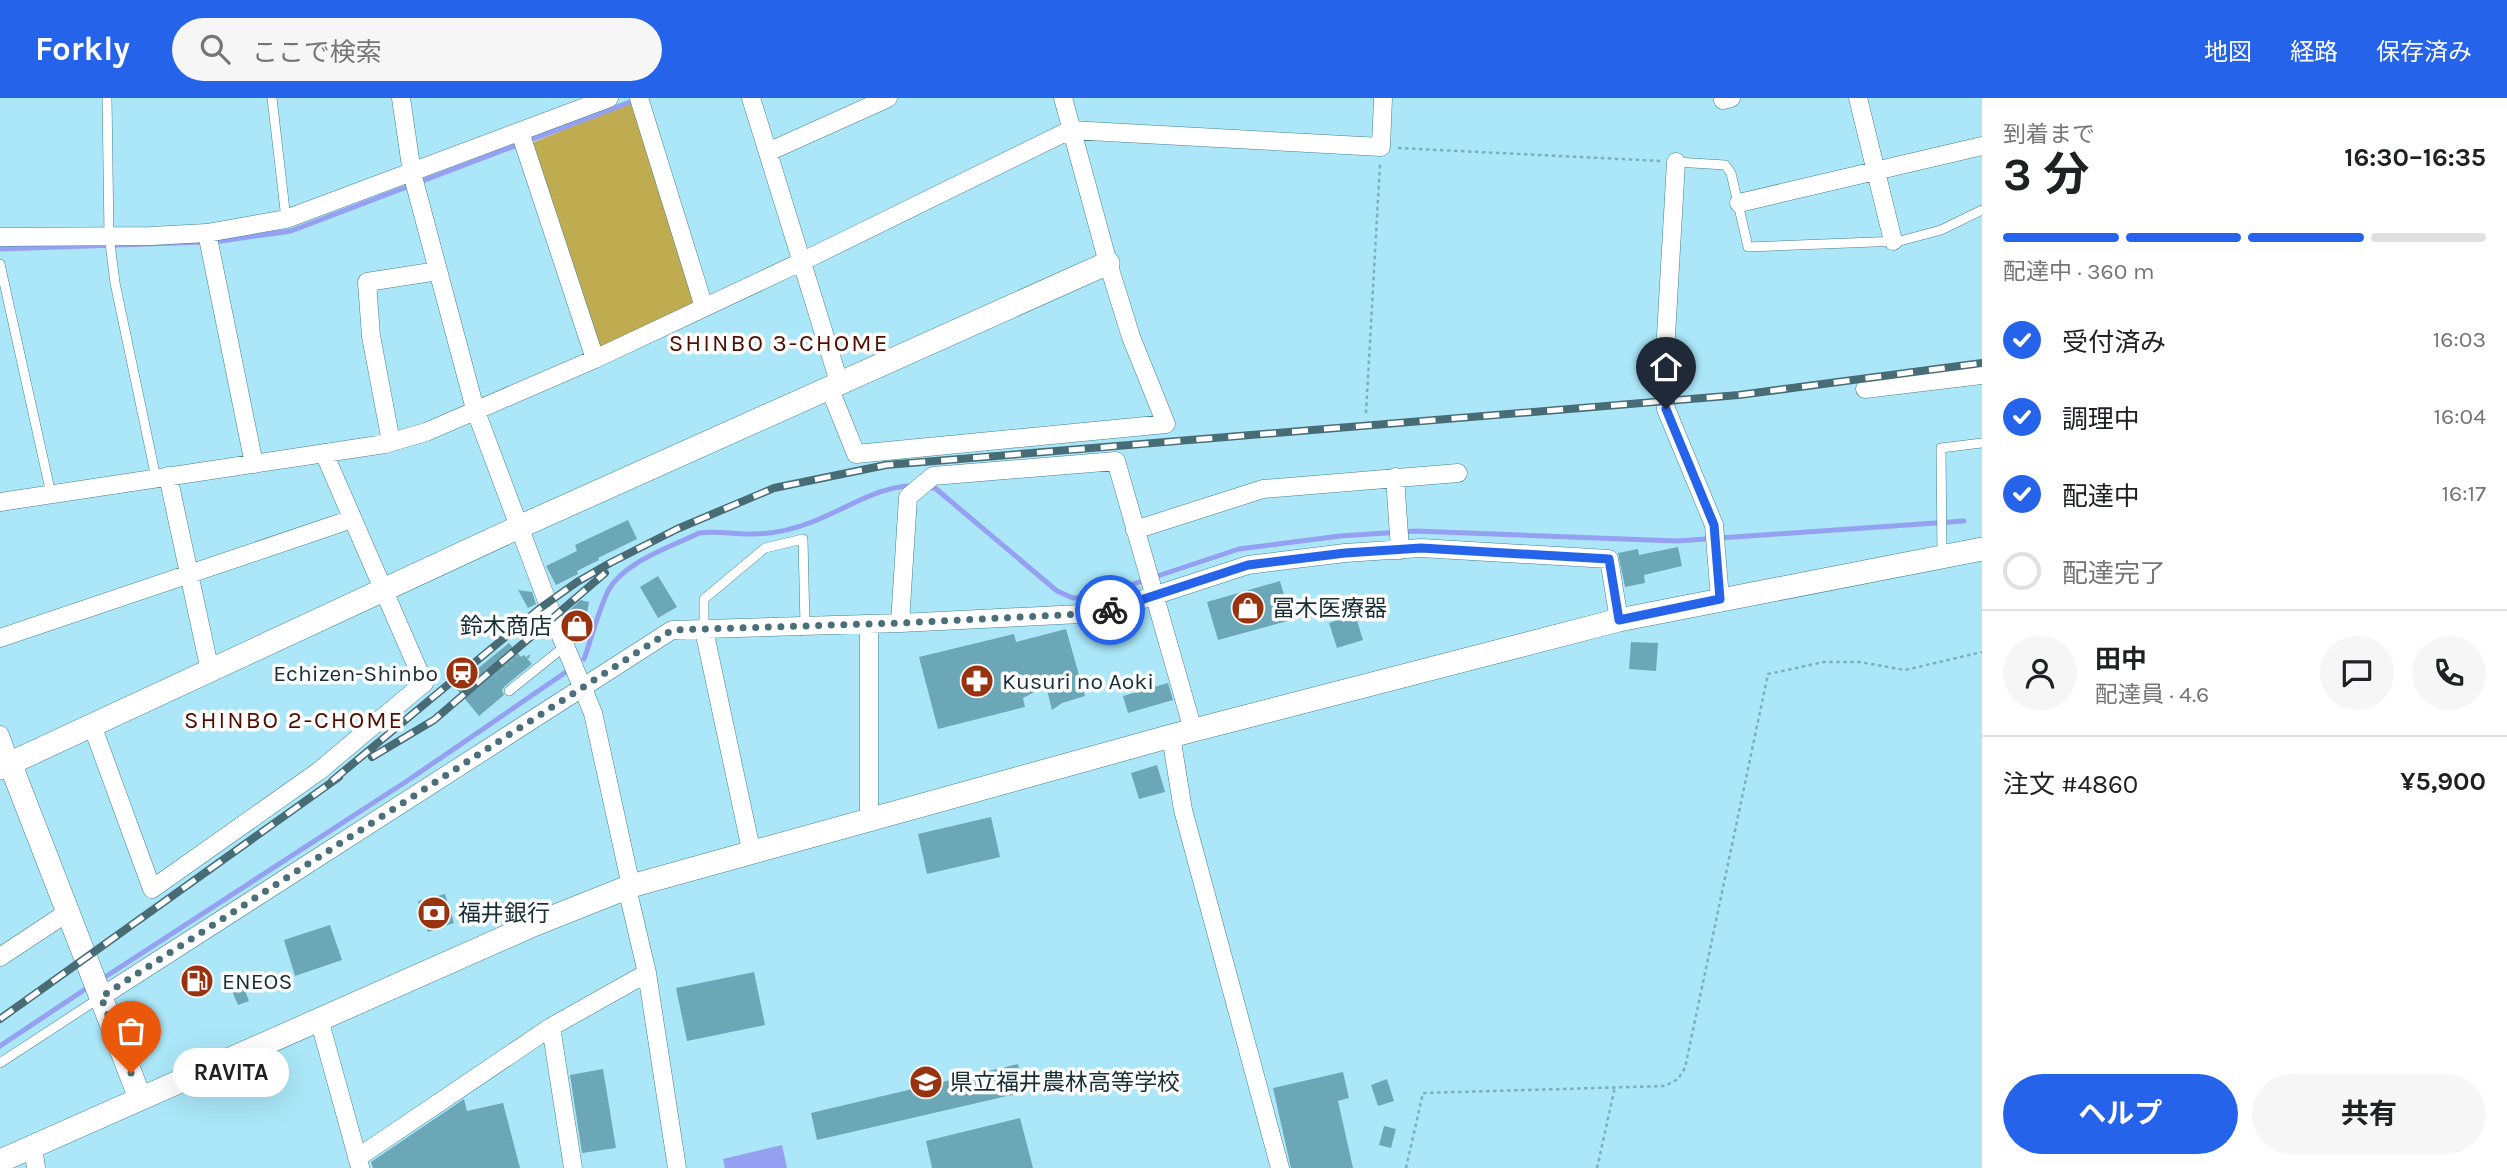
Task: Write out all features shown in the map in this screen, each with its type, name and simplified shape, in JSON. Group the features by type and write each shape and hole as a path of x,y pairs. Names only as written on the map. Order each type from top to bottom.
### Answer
{"street":[{"path":"401,98 412,173 475,409 593,713 647,973 677,1168"},
{"path":"0,237 207,233 286,219 609,98"},
{"path":"639,98 704,307"},
{"path":"751,98 802,262 834,384 856,454 1166,424 1131,337 1063,98"},
{"path":"768,152 888,98"},
{"path":"0,502 391,442 426,432 595,359 802,262 1070,130 1381,147 1383,98"},
{"path":"1857,98 1893,241"},
{"path":"520,132 595,359"},
{"path":"1739,203 1982,146"},
{"path":"1676,162 1663,388 1666,409 1714,525 1720,599"},
{"path":"207,233 254,464"},
{"path":"5,765 519,527 1108,263"},
{"path":"391,442 371,336 367,282 438,271"},
{"path":"1865,389 1982,375"},
{"path":"92,725 152,889 319,771 424,683 324,453"},
{"path":"900,623 908,497 933,476 1116,461 1154,595 1182,733 1182,810 1280,1168"},
{"path":"1135,530 1263,489 1458,473"},
{"path":"162,477 190,575 210,671"},
{"path":"1395,477 1400,550"},
{"path":"0,638 352,519"},
{"path":"101,997 672,630 1101,613 1248,565 1345,553 1421,548 1609,559 1619,620"},
{"path":"0,1161 34,1157 140,1098 533,925 629,887 1182,733 1619,620 1982,549"},
{"path":"869,624 869,820"},
{"path":"704,630 752,854"},
{"path":"0,735 5,765 68,912 140,1098"},
{"path":"0,957 68,912"},
{"path":"319,1019 359,1163 551,1027 647,973"},
{"path":"551,1027 573,1168"}],"lane":[{"path":"107,98 109,235 115,283 162,477"},
{"path":"272,98 286,219"},
{"path":"1676,162 1725,165 1731,173 1748,247 1900,241 1941,230 1982,210"},
{"path":"0,264 51,494"},
{"path":"1942,557 1941,448 1982,443"},
{"path":"704,630 704,599 765,548 803,539 805,626"},
{"path":"509,691 565,646"},
{"path":"0,1063 101,997"}],"path":[{"path":"1366,413 1381,147 1676,162"},
{"path":"498,677 496,675 518,656 513,650"},
{"path":"1406,1168 1423,1093 1665,1086 1678,1079 1685,1068 1768,674 1824,662 1860,662 1905,670 1982,652"},
{"path":"1597,1168 1615,1087"}],"shaded area":[{"path":"633,101 704,307 599,357 525,146"}],"water":[{"path":"782,1145 787,1168 725,1168 723,1159"}],"building":[{"path":"628,520 637,539 598,558 599,560 577,571 578,574 556,585 546,566 577,551 575,545"},
{"path":"1678,547 1682,566 1644,575 1645,583 1625,587 1618,553 1638,549 1639,555"},
{"path":"658,576 677,607 658,618 640,587"},
{"path":"1280,581 1291,620 1218,640 1207,602"},
{"path":"518,590 532,592 536,604 528,608"},
{"name":"鈴木商店","path":"580,600 589,602 583,636 575,639 565,615"},
{"path":"1355,614 1363,640 1337,648 1329,623"},
{"path":"1066,629 1085,696 1062,703 1052,710 1046,686 1023,698 1025,707 938,729 919,657 1014,634 1016,642"},
{"path":"1631,642 1658,643 1656,671 1629,669"},
{"path":"509,643 521,657 524,655 532,664 505,686 502,690 504,695 479,716 455,687"},
{"path":"1168,683 1173,700 1128,713 1123,696"},
{"path":"1157,765 1165,792 1139,799 1131,773"},
{"path":"991,817 1000,857 927,874 918,834"},
{"path":"445,894 454,923 428,932 418,901"},
{"path":"330,925 342,960 295,976 284,940"},
{"path":"754,972 765,1025 687,1041 676,988"},
{"path":"241,980 249,1001 238,1005 229,984"},
{"path":"1018,1064 1025,1092 817,1140 811,1113"},
{"path":"603,1069 616,1148 582,1153 570,1075"},
{"path":"1343,1072 1349,1098 1338,1101 1353,1168 1291,1168 1273,1088"},
{"path":"1387,1079 1394,1101 1378,1106 1371,1085"},
{"path":"464,1099 467,1111 503,1103 520,1168 373,1168 371,1162"},
{"path":"1020,1118 1033,1168 932,1168 926,1141"},
{"path":"1384,1126 1396,1129 1391,1148 1379,1145"}],"waterway":[{"path":"214,242 291,231 638,99"},
{"path":"0,249 204,242"},
{"path":"584,659 608,591 625,572 649,556 699,533 761,534 791,529 889,489 914,486"},
{"path":"927,488 935,488 1057,591 1073,598 1097,596 1239,549 1340,536 1416,531 1677,541 1964,521"},
{"path":"102,979 410,779 566,672"},
{"path":"0,1046 90,986"}],"railway":[{"path":"332,781 539,609 577,582 677,529 774,488 886,465 1739,395 1982,363"},
{"path":"372,757 434,720 605,573"},
{"path":"0,1019 339,777"}],"way so far":[{"path":"131,1073 101,997 672,630 900,623 1101,613 1110,610"}],"place":[{"name":"冨木医療器","path":"1248,608"},
{"name":"鈴木商店","path":"577,626"},
{"name":"Echizen-Shinbo","path":"462,673"},
{"name":"Kusuri no Aoki","path":"977,681"},
{"name":"福井銀行","path":"434,913"},
{"name":"ENEOS","path":"197,981"},
{"name":"RAVITA","path":"131,1073"},
{"name":"県立福井農林高等学校","path":"926,1082"}],"district":[{"name":"SHINBO 3-CHOME","path":"779,343"},
{"name":"SHINBO 2-CHOME","path":"294,720"}],"route":[{"path":"1110,610 1248,565 1345,553 1421,548 1609,559 1619,620 1720,599 1714,525 1666,409"}]}
